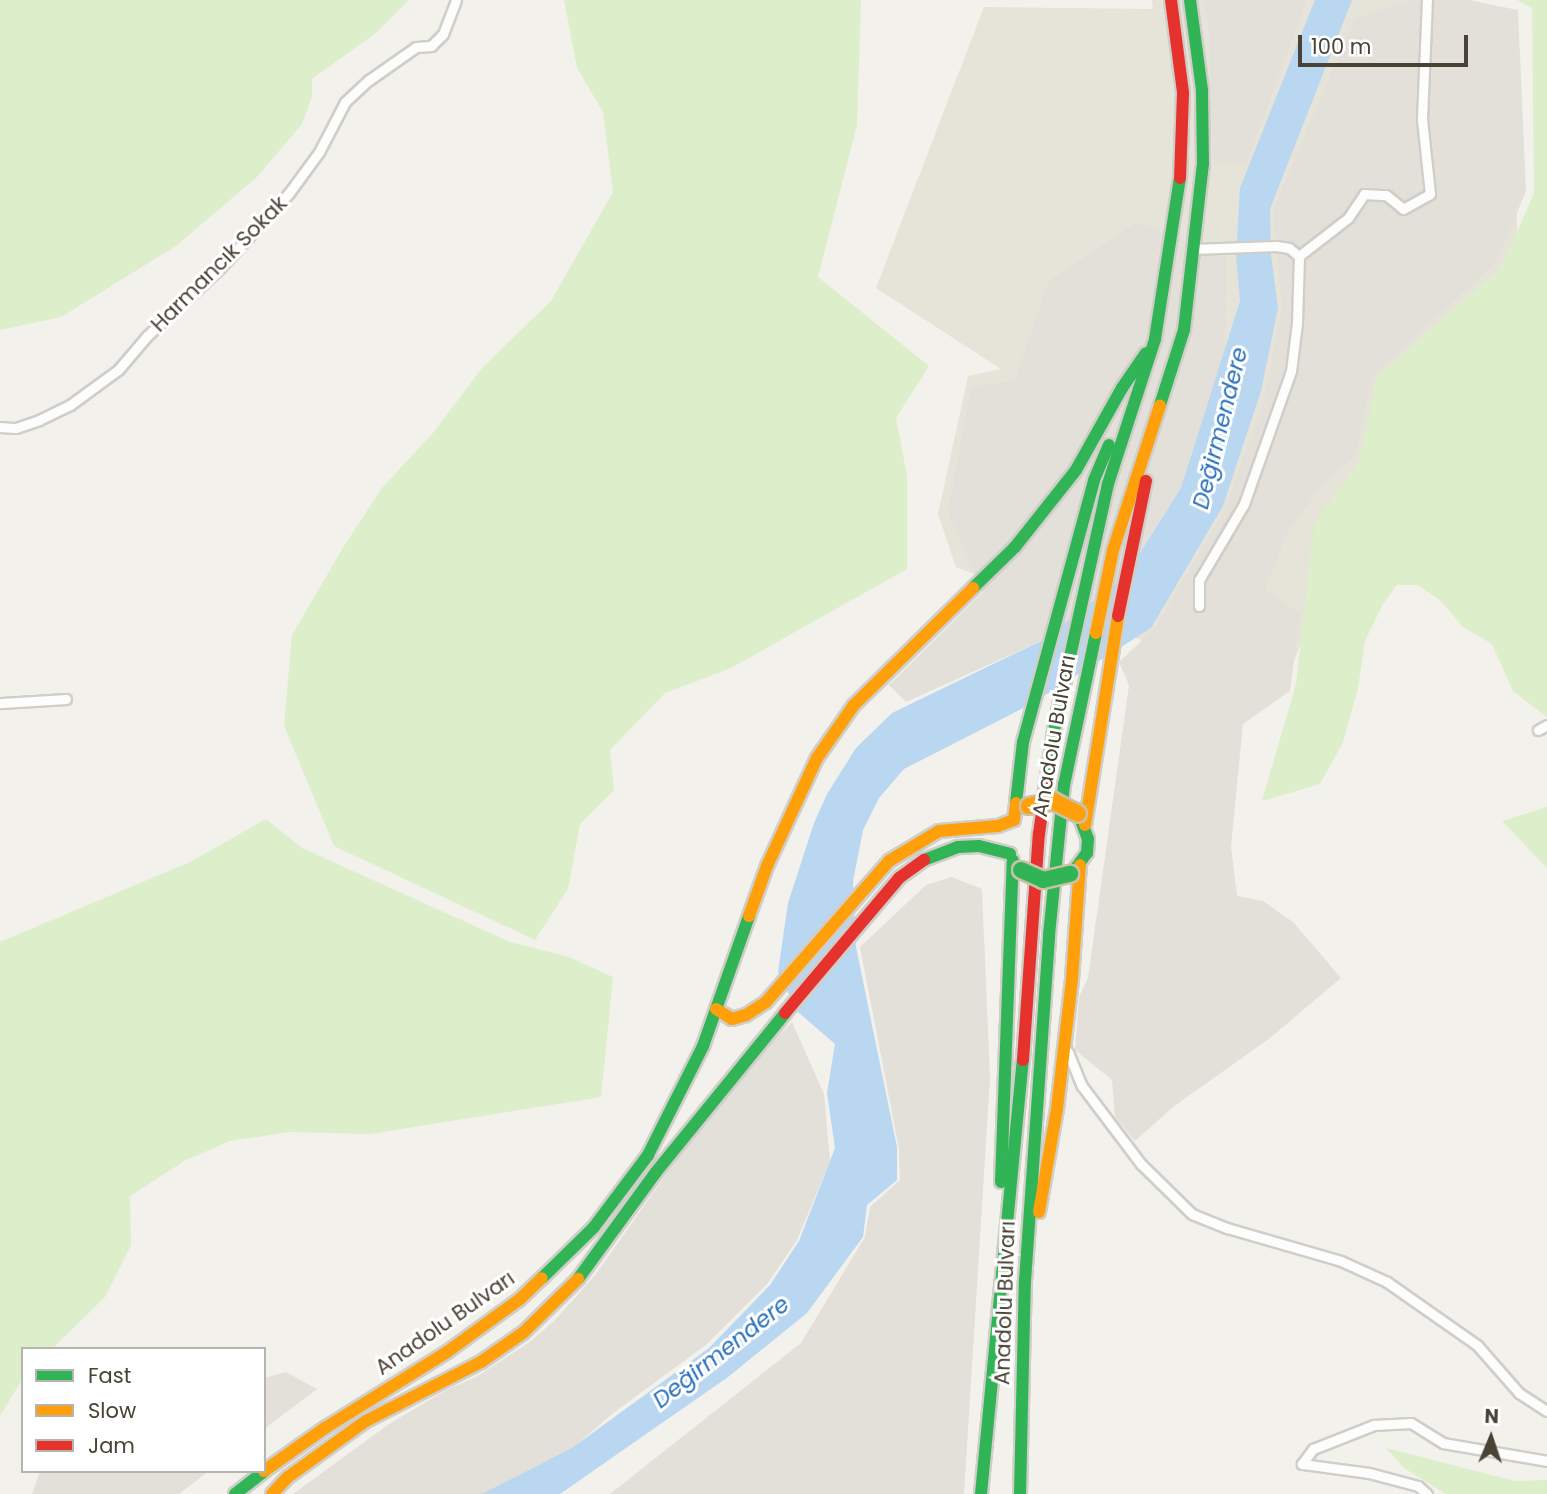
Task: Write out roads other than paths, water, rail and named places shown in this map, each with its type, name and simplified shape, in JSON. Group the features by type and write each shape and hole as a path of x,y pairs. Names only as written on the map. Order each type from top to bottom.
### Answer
{"main road":[{"name":"Anadolu Bulvarı","path":"981,1494 1019,1115 1039,834 1055,725 1108,484 1155,339 1182,163 1183,93 1171,0"},
{"name":"Anadolu Bulvarı","path":"1020,1494 1025,1280 1049,935 1064,785 1075,719 1113,550 1184,330 1203,164 1202,90 1190,0"},
{"path":"1015,861 1043,880 1075,869 1087,853 1088,839 1082,820 1131,544 1184,330"},
{"name":"Anadolu Bulvarı","path":"266,1470 325,1428 447,1352 520,1299 594,1227 648,1155 703,1046 767,866 817,758 855,705 1015,547 1076,470 1122,388 1155,339"},
{"path":"1001,1278 1000,1192 1015,861 1009,836 1014,820 1023,742 1094,480 1155,339"},
{"path":"716,1009 732,1018 747,1015 766,1002 783,986 889,861 939,831 973,826 998,826 1014,820 1029,806 1054,801 1082,820"},
{"name":"Anadolu Bulvarı","path":"272,1494 288,1477 366,1421 502,1347 524,1332 567,1293 600,1253 656,1172 899,878 918,862 939,852 979,846 1015,861"},
{"path":"1025,1280 1055,1121 1072,979 1075,869"},
{"name":"Anadolu Bulvarı","path":"235,1494 261,1473"}],"street":[{"name":"Harmancık Sokak","path":"0,428 16,428 50,415 70,405 118,370 147,336 221,267 289,193 320,152 345,103 369,80 416,47 431,46 443,34 456,0"},
{"path":"1298,256 1348,218 1364,194 1386,195 1403,209 1430,194 1422,119 1427,0"},
{"path":"1192,249 1276,246 1289,248 1298,256 1297,323 1291,371 1244,504 1199,580 1199,606"},
{"path":"0,703 66,699"},
{"path":"1538,730 1547,725"},
{"path":"1072,979 1068,1057 1082,1086 1141,1164 1166,1192 1192,1214 1227,1228 1341,1261 1387,1282 1477,1346 1519,1393 1547,1411"},
{"path":"766,1002 774,1027"},
{"path":"1427,1494 1418,1486 1369,1473 1302,1464 1313,1449 1374,1425 1411,1423 1443,1443 1547,1461"}],"water":[{"name":"Değirmendere","path":"1315,0 1352,0 1270,209 1271,255 1278,308 1261,391 1223,506 1151,628 1031,704 904,769 879,798 863,830 853,881 856,947 897,1147 897,1180 867,1205 863,1237 807,1313 728,1377 560,1494 482,1494 572,1448 709,1348 770,1285 799,1241 835,1148 827,1093 835,1044 798,1012 778,972 788,903 814,823 827,794 856,748 892,713 1041,641 1125,577 1181,488 1240,301 1236,255 1240,188"}]}
